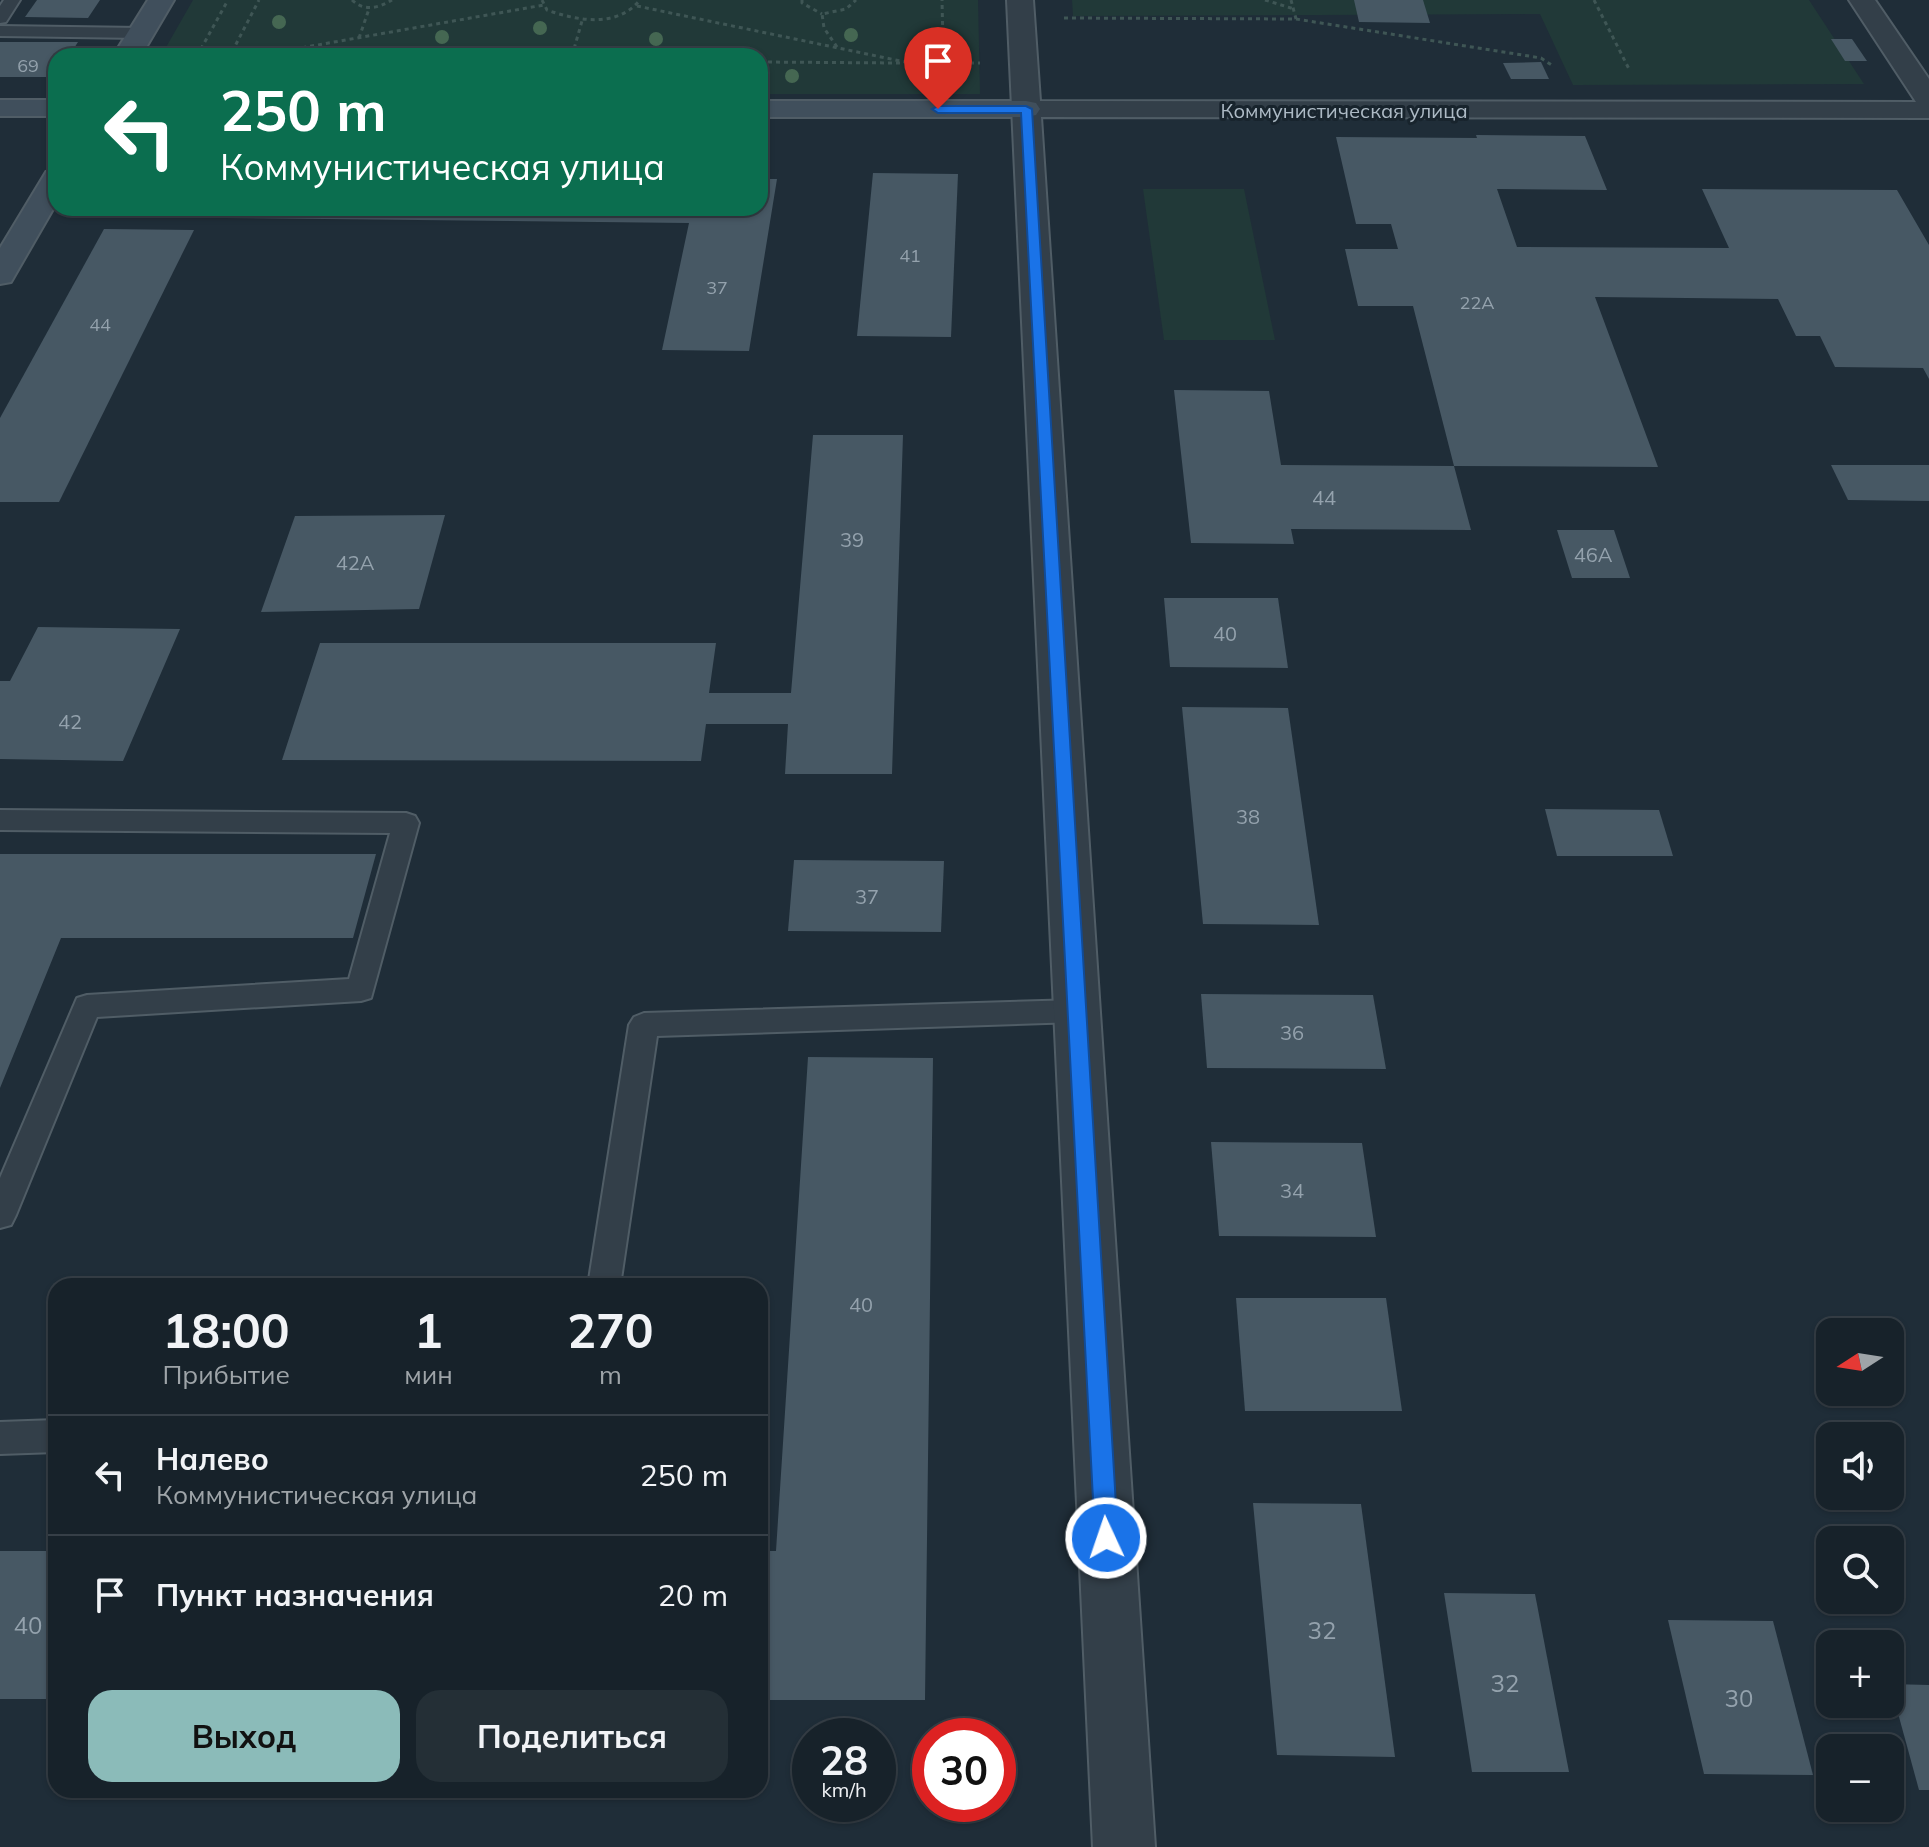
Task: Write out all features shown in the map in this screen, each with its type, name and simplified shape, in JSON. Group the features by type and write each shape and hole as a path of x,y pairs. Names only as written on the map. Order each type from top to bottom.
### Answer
{"street":[{"path":"134,44 161,0"},
{"path":"1020,0 1124,1847"},
{"path":"1862,0 1929,100"},
{"path":"0,108 48,108"},
{"name":"Коммунистическая улица","path":"768,109 1929,110"},
{"path":"0,275 48,192"}],"lane":[{"path":"0,18 12,0"},
{"path":"0,31 134,44"},
{"path":"0,820 406,823 361,990 87,1006 0,1215"},
{"path":"605,1278 644,1025 1077,1011"},
{"path":"0,1438 48,1436"}],"path":[{"path":"201,48 228,0"},
{"path":"234,48 259,0"},
{"path":"352,0 357,6 369,9 392,0"},
{"path":"301,48 543,2 547,10 582,21 619,15 637,6 640,0"},
{"path":"802,0 810,9 822,14 846,9 856,0"},
{"path":"637,6 910,63 943,44 942,0"},
{"path":"1265,0 1294,9"},
{"path":"1058,18 1296,19 1291,0"},
{"path":"1594,0 1629,69"},
{"path":"358,38 369,9"},
{"path":"822,14 824,28 837,47"},
{"path":"574,48 582,21"},
{"path":"768,62 1025,63"}],"green space":[{"path":"193,0 978,0 980,94 768,94 768,48 166,48"},
{"path":"1072,0 1809,0 1864,84 1573,85 1540,14 1073,16"},
{"path":"1143,189 1244,189 1275,340 1164,340"}],"building":[{"path":"37,0 100,0 88,18 25,17"},
{"path":"1354,0 1423,0 1430,23 1359,22"},
{"path":"1831,39 1852,39 1867,61 1845,61"},
{"path":"0,42 78,42 74,48 48,48 48,77 0,77"},
{"path":"1541,62 1549,79 1511,79 1503,63"},
{"path":"1585,136 1607,190 1497,189 1517,247 1729,248 1702,189 1897,190 1929,245 1929,379 1923,368 1835,367 1820,336 1796,336 1778,299 1595,297 1658,467 1454,466 1413,306 1358,306 1345,249 1398,249 1391,224 1356,224 1336,137"},
{"path":"873,173 958,174 951,337 857,336"},
{"path":"768,179 777,179 749,351 662,350 689,223 225,218 768,216"},
{"path":"104,229 194,230 59,502 0,502 0,418"},
{"path":"1174,390 1269,391 1281,465 1454,466 1471,530 1291,529 1294,544 1191,543"},
{"path":"813,435 903,435 892,774 785,774 788,724 706,724 701,761 282,760 320,643 716,643 709,693 791,693"},
{"path":"1831,465 1929,465 1929,501 1848,500"},
{"path":"445,515 419,609 261,612 295,516"},
{"path":"1557,530 1614,530 1630,578 1572,578"},
{"path":"1164,598 1278,598 1288,668 1170,667"},
{"path":"38,627 180,629 123,761 0,759 0,681 10,681"},
{"path":"1182,707 1288,708 1319,925 1203,924"},
{"path":"1545,809 1659,810 1673,856 1557,856"},
{"path":"0,854 376,854 353,938 61,938 0,1088"},
{"path":"794,860 944,861 941,932 788,931"},
{"path":"1201,994 1373,995 1386,1069 1207,1068"},
{"path":"808,1057 933,1058 925,1700 768,1700 768,1551 776,1551"},
{"path":"1211,1142 1362,1143 1376,1237 1219,1236"},
{"path":"1236,1298 1386,1298 1402,1411 1245,1411"},
{"path":"1253,1503 1361,1504 1395,1757 1277,1755"},
{"path":"0,1551 48,1551 48,1699 0,1699"},
{"path":"1444,1593 1535,1594 1569,1772 1472,1772"},
{"path":"1668,1620 1773,1621 1813,1775 1704,1774"},
{"path":"1904,1684 1929,1685 1929,1790 1919,1790 1899,1718 1904,1718"}],"route":[{"path":"938,109 1026,109 1106,1538"}]}
